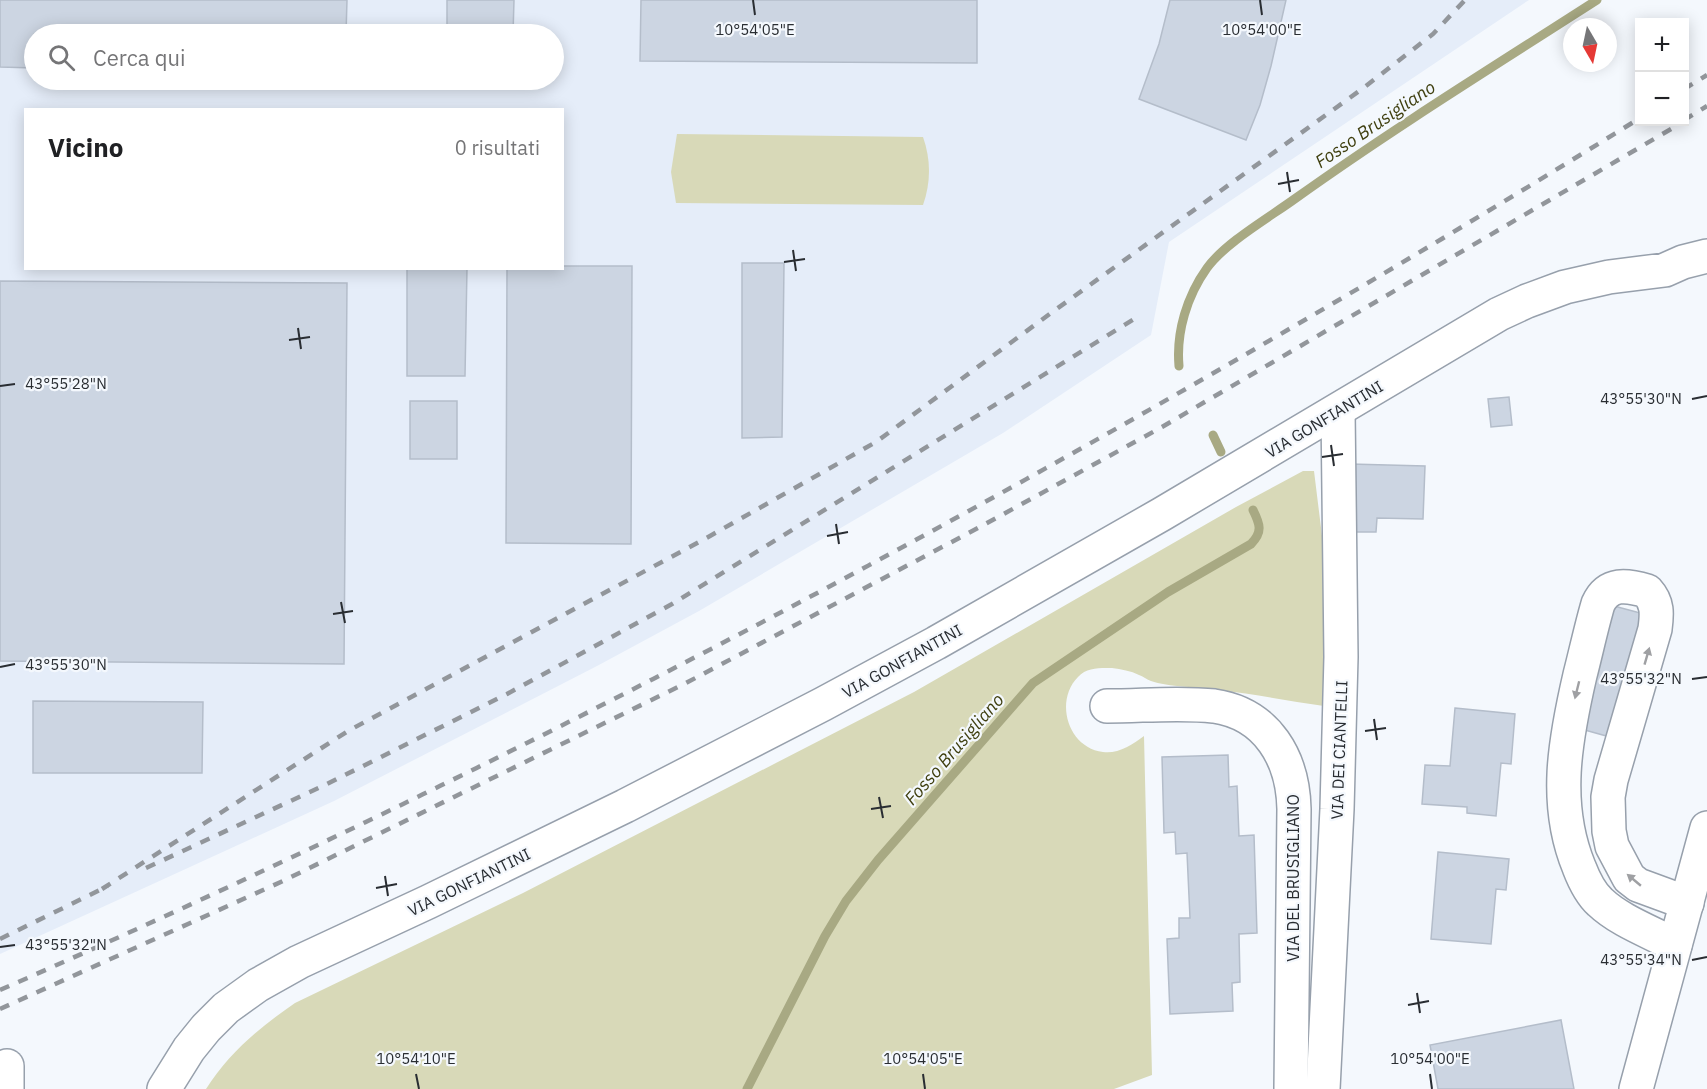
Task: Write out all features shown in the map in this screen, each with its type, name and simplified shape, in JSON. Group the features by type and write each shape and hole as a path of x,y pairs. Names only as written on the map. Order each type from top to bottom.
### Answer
{"street":[{"name":"VIA GONFIANTINI","path":"164,1089 189,1049 206,1028 226,1008 258,985 299,962 565,836 823,704 936,643 1338,411 1499,314 1527,301 1585,282 1665,270 1683,262 1707,256"},
{"name":"VIA GONFIANTINI","path":"1665,270 1680,274 1707,276"},
{"name":"VIA DEI CIANTELLI","path":"1323,1089 1341,657 1338,411"},
{"path":"1675,945 1620,916 1599,901 1590,890 1581,871 1565,821 1563,766 1569,725 1598,604 1606,591 1612,588 1623,586 1647,591 1652,597 1657,612 1611,780 1608,814 1612,846 1622,869 1638,885 1687,903"},
{"name":"VIA DEL BRUSIGLIANO","path":"1107,706 1202,706 1226,709 1259,726 1277,744 1285,758 1292,785 1294,809 1292,1089"},
{"path":"1636,1089 1707,828"}],"shaded area":[{"path":"0,0 1529,0 1169,242 1151,335 1003,433 699,611 334,801 0,954"}],"green space":[{"path":"677,134 923,137 928,154 929,171 926,196 923,205 676,203 671,172"},
{"path":"1303,471 1314,471 1325,560 1329,612 1324,706 1166,685 1129,671 1112,668 1085,671 1071,687 1067,698 1068,722 1073,733 1091,749 1114,752 1130,746 1144,736 1152,1075 1114,1089 206,1089 246,1042 295,1003 523,893 914,692"}],"building":[{"path":"0,0 347,0 346,24 24,24 24,68 0,67"},
{"path":"447,0 514,0 513,24 447,24"},
{"path":"641,0 977,0 977,63 640,61"},
{"path":"1170,0 1286,0 1260,105 1246,140 1139,99 1159,44"},
{"path":"742,263 784,263 782,437 742,438"},
{"path":"564,266 632,266 631,544 506,543 507,270 564,270"},
{"path":"407,270 467,270 465,376 407,376"},
{"path":"0,281 347,283 344,664 0,661"},
{"path":"1509,397 1512,425 1491,427 1488,399"},
{"path":"410,401 457,401 457,459 410,459"},
{"path":"1350,464 1425,466 1423,519 1377,518 1376,532 1348,532"},
{"path":"1614,606 1644,614 1610,737 1581,729"},
{"path":"33,701 203,702 202,773 33,773"},
{"path":"1455,708 1515,714 1511,764 1501,763 1496,816 1467,813 1467,807 1422,804 1425,765 1450,766"},
{"path":"1228,755 1229,787 1237,786 1239,836 1254,835 1257,933 1239,934 1240,982 1232,983 1233,1011 1170,1014 1167,939 1179,938 1179,918 1190,918 1187,853 1176,854 1175,832 1164,833 1162,757"},
{"path":"1438,852 1509,859 1506,890 1496,889 1491,944 1431,939"},
{"path":"1561,1020 1574,1089 1438,1089 1430,1045"}],"waterway":[{"name":"Fosso Brusigliano","path":"1179,366 1181,327 1189,302 1207,268 1225,249 1370,147 1597,0"},
{"name":"Fosso Brusigliano","path":"1213,435 1221,452"},
{"name":"Fosso Brusigliano","path":"747,1089 825,936 846,901 878,860 1033,683 1168,592 1251,544 1259,532 1253,510"}],"railway":[{"path":"102,889 348,731 710,536 876,442 1362,89 1433,34 1465,0"},
{"path":"1689,86 1707,75"},
{"path":"1689,117 1707,106"},
{"path":"0,990 291,858 721,644 1002,492 1268,342 1635,121"},
{"path":"0,1009 283,881 686,683 1162,427 1676,126"},
{"path":"146,868 325,785 507,694 672,604 1139,316"},
{"path":"0,939 108,886"}]}
